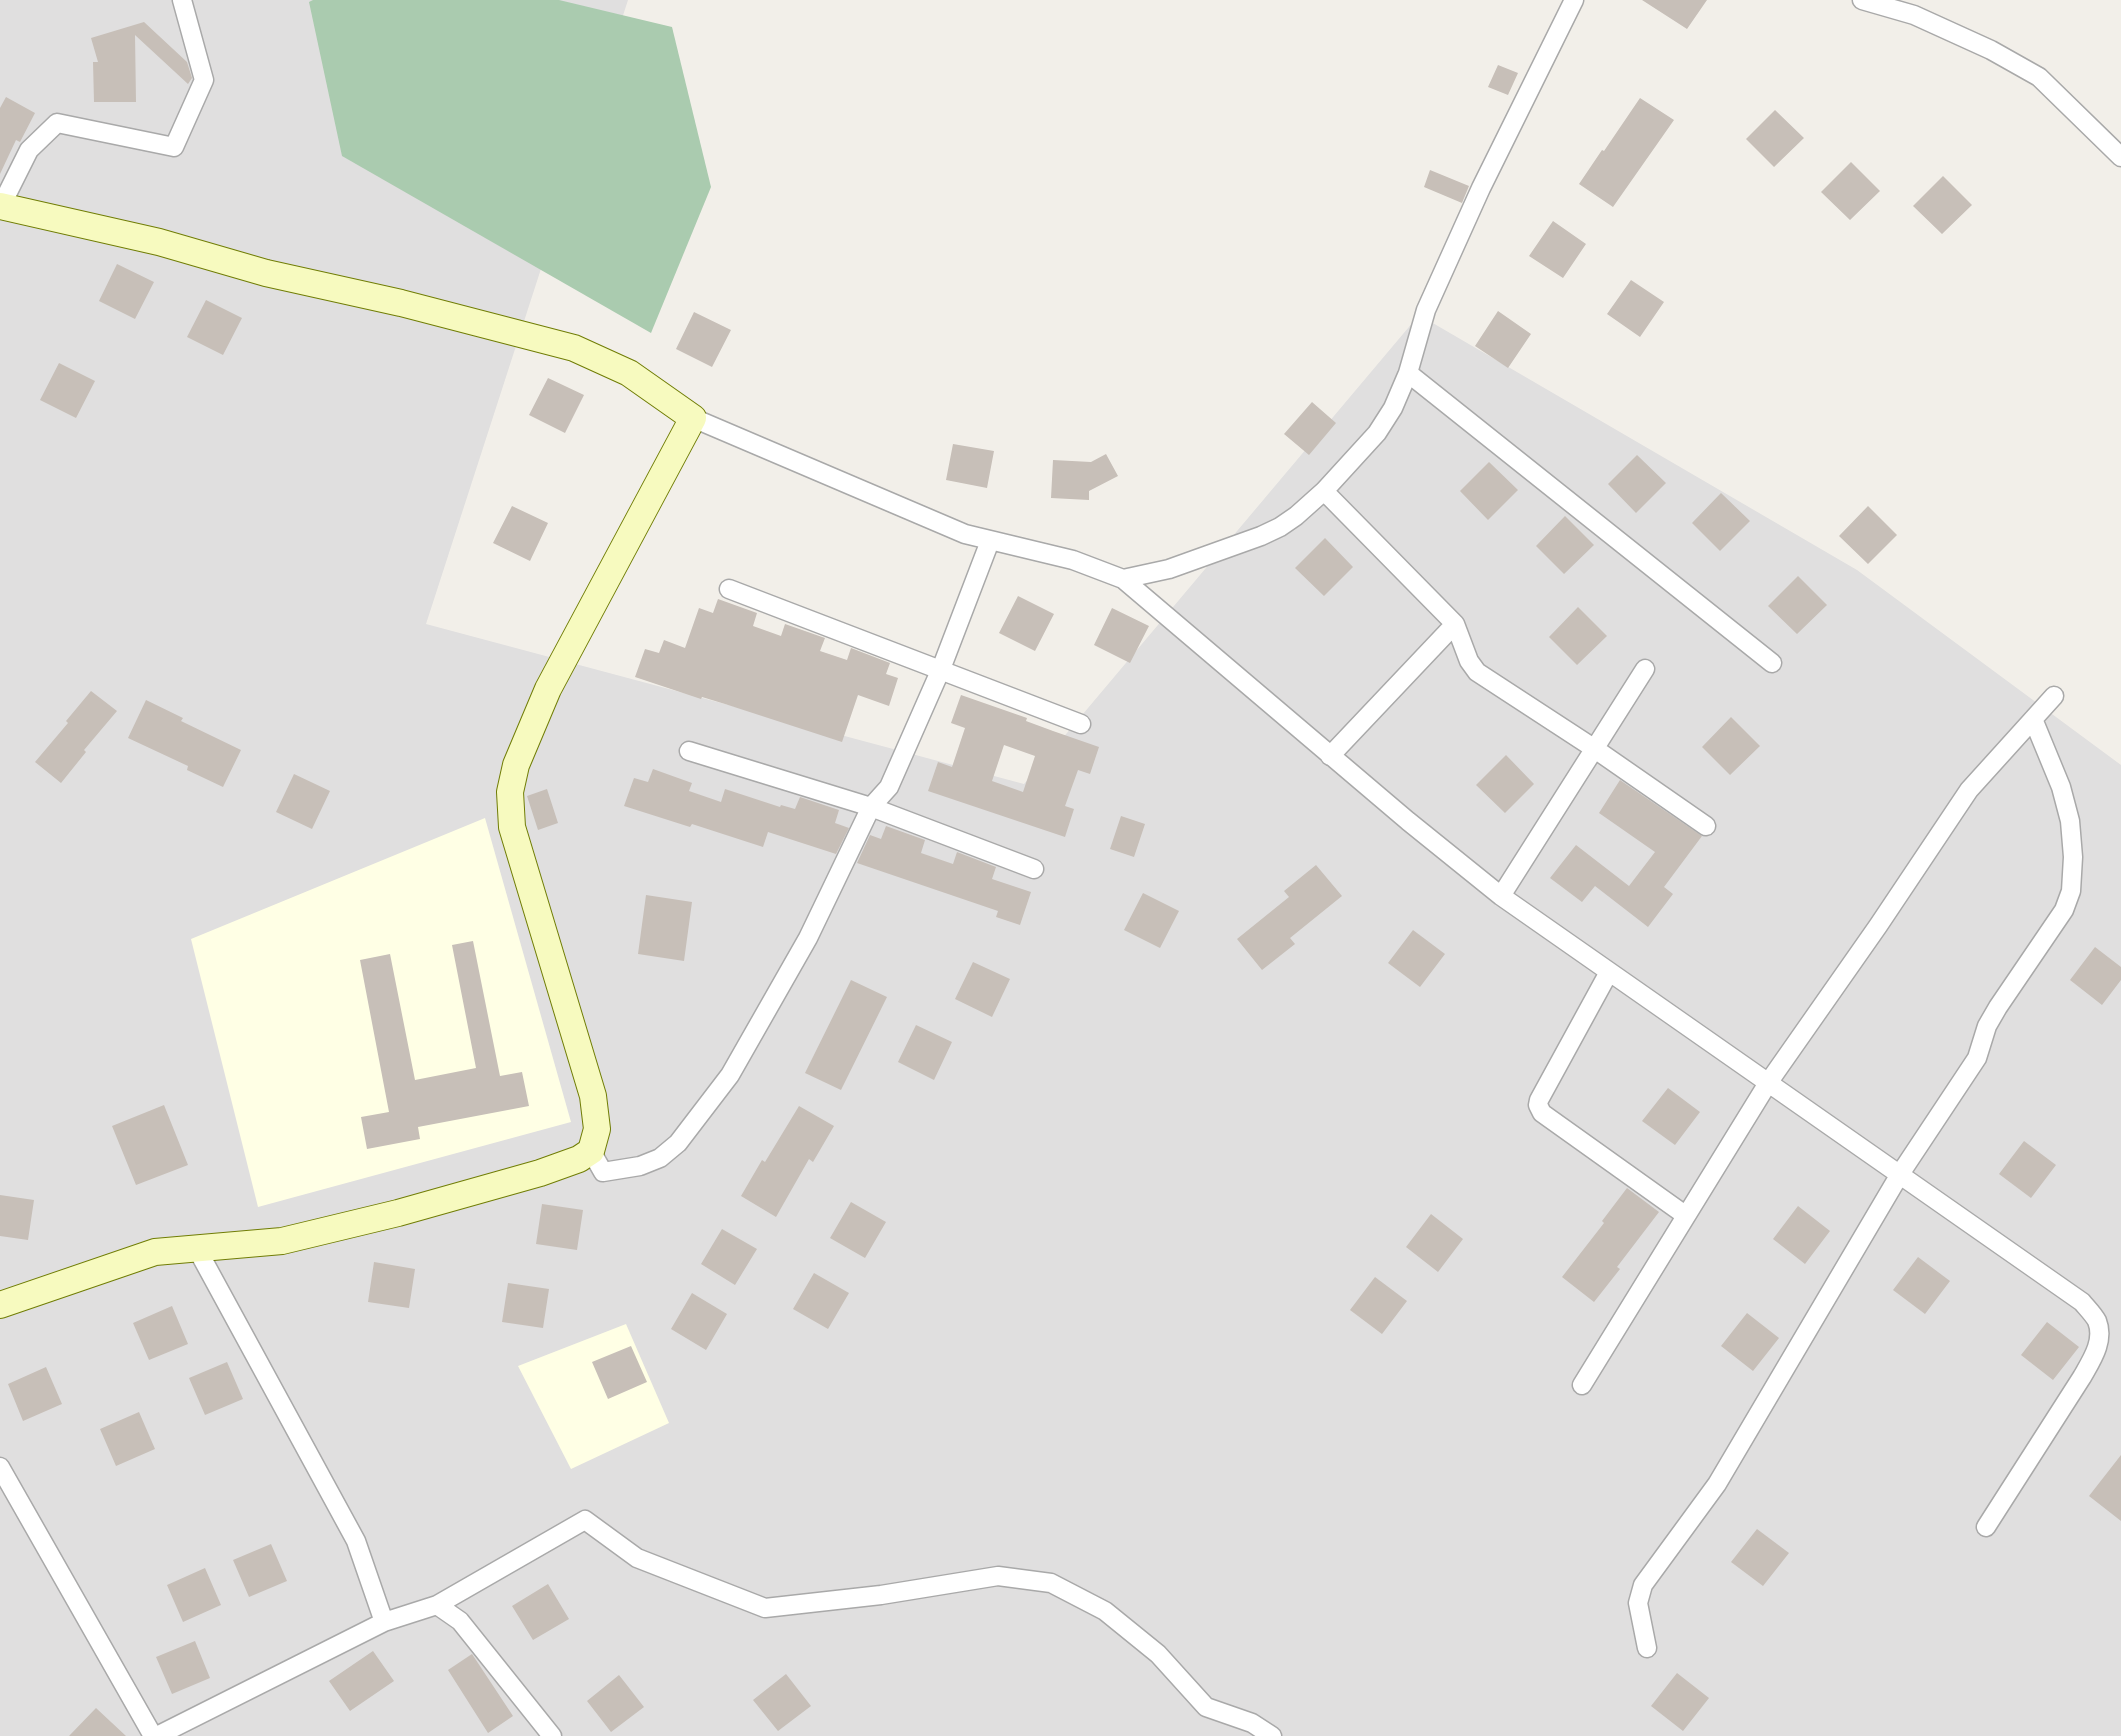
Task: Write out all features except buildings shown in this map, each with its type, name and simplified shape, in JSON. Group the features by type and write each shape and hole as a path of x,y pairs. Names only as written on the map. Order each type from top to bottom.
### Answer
{"street":[{"path":"182,0 204,80 174,147 57,123 29,150 1,206 159,242 266,273 400,303 574,348 629,373 693,418 965,534 1073,560 1123,579 1330,756 1500,896 2082,1302 2097,1321 2100,1337 2093,1357 1986,1527"},
{"path":"1123,579 1169,569 1261,536 1296,516 1324,491 1377,433 1393,408 1408,373 1426,310 1481,188 1574,0"},
{"path":"1862,0 1914,15 1991,50 2039,77 2121,157"},
{"path":"1408,373 1772,663"},
{"path":"0,1305 155,1252 282,1241 398,1214 540,1173 579,1159 591,1151 597,1129 593,1096 512,827 510,792 516,765 548,689 693,418"},
{"path":"1324,491 1455,624 1469,661 1478,672 1706,826"},
{"path":"591,1151 603,1172 640,1166 660,1158 678,1143 730,1076 808,938 871,807 889,787 941,669 990,541"},
{"path":"729,589 1081,724"},
{"path":"1330,756 1455,624"},
{"path":"1500,896 1645,669"},
{"path":"1582,1385 1768,1083 1878,926 1969,790 2054,696"},
{"path":"1647,1648 1638,1603 1643,1585 1717,1484 1900,1174 1977,1058 1988,1026 2064,910 2071,891 2073,857 2070,821 2061,787 2033,719"},
{"path":"689,751 871,807 1034,869"},
{"path":"1609,972 1539,1100 1539,1108 1542,1113 1685,1215"},
{"path":"197,1249 356,1541 384,1622"},
{"path":"0,1467 155,1736 384,1622 437,1605 585,1520 637,1558 765,1608 871,1596 998,1576 1051,1582 1105,1611 1158,1654 1206,1707 1252,1723 1272,1736"},
{"path":"437,1605 460,1621 552,1736"}],"shaded area":[{"path":"0,0 628,0 426,624 1024,784 1419,315 1857,570 2121,765 2121,1736 0,1736"},
{"path":"313,0 559,0 672,27 711,187 651,333 342,156 309,2"},
{"path":"485,818 571,1122 258,1207 191,939"},
{"path":"626,1324 669,1423 571,1469 518,1366"}]}
